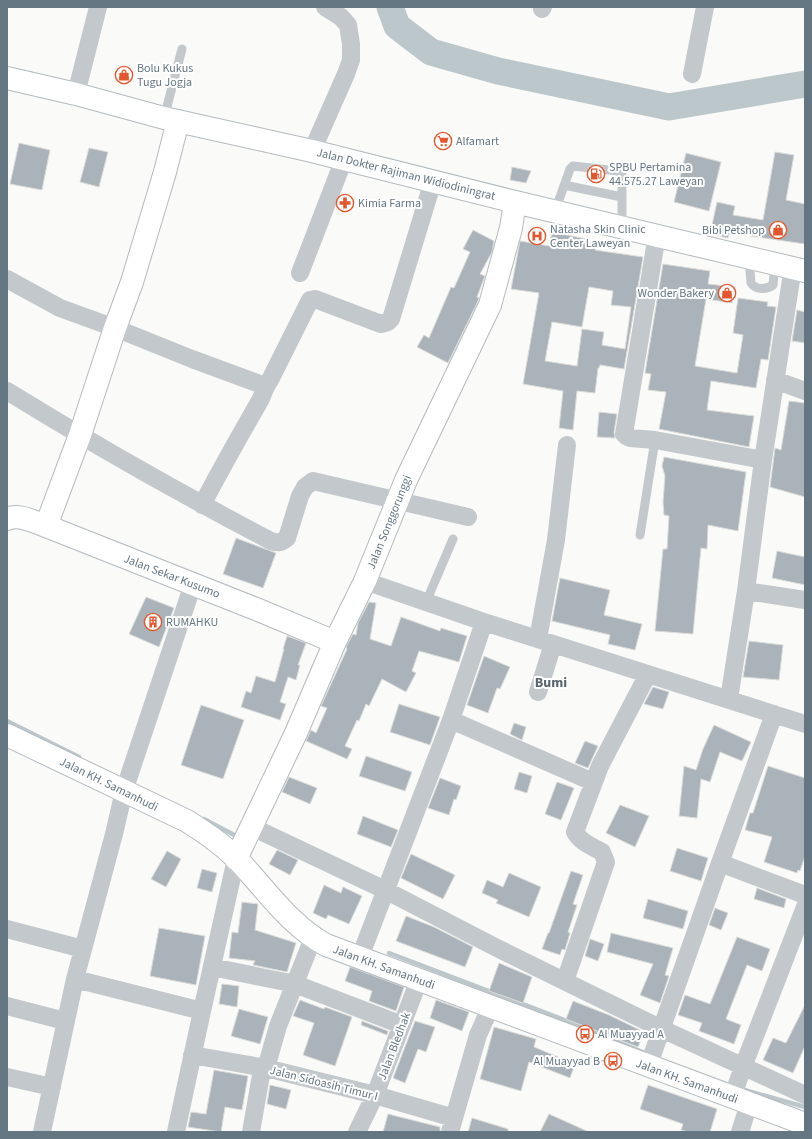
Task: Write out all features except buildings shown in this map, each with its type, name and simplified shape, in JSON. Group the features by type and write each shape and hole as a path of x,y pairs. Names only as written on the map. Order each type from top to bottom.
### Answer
{"main road":[{"name":"Jalan Dokter Rajiman Widiodiningrat","path":"7,78 76,94 171,120 344,158 515,202 791,267"},
{"path":"46,526 80,435 151,222 171,120"},
{"name":"Jalan Songgorunggi","path":"245,842 296,733 335,642 365,581 419,452 490,305 511,228 515,202"},
{"name":"Jalan Sekar Kusumo","path":"7,519 19,517 46,526 335,642"},
{"name":"Jalan KH. Samanhudi","path":"7,735 127,783 222,845 245,842 278,905 313,938 326,946 360,957 418,980 491,1006 651,1058 740,1101 805,1124"}],"street":[{"path":"76,94 98,7"},
{"path":"312,151 351,60 351,44 348,25 341,17 325,7"},
{"path":"692,74 705,7"},
{"path":"300,272 344,158"},
{"path":"202,505 232,448 261,399 263,389 270,380 309,302 312,299 381,324 388,322 391,319 433,181"},
{"path":"657,235 624,434 630,438 655,440 762,460"},
{"path":"729,699 746,591 762,460 791,267"},
{"path":"7,279 60,308 257,383 261,385 263,389"},
{"path":"775,380 805,391"},
{"path":"7,391 202,505 276,543 282,542 286,538 300,496 305,487 312,481 468,517"},
{"path":"538,692 546,641 567,445"},
{"path":"365,581 484,622 805,724"},
{"path":"42,1132 74,979 127,783 193,584"},
{"path":"746,591 805,600"},
{"path":"360,957 451,720 484,622"},
{"path":"565,981 606,862 602,852 585,844 575,832 593,782 648,674"},
{"path":"651,1058 774,714"},
{"path":"451,720 593,782"},
{"path":"176,1132 212,967 245,842 385,890 662,1029 805,1095"},
{"path":"720,863 805,895"},
{"path":"740,1132 742,1067 805,907"},
{"path":"7,929 83,949"},
{"path":"251,1132 261,1075 266,1068 278,1026 313,938"},
{"path":"212,967 295,984 402,1025"},
{"path":"74,979 202,1011"},
{"name":"Jalan Bledhak","path":"357,1132 375,1095 418,980"},
{"path":"7,1006 65,1021"},
{"path":"452,1125 478,1035 491,1006"},
{"name":"Jalan Sidoasih Timur I","path":"192,1055 266,1068 375,1095 452,1125"},
{"path":"7,1077 52,1087"}],"lane":[{"path":"171,120 182,49"},
{"path":"555,211 570,169 573,166 618,171 622,175 622,228"},
{"path":"564,185 622,196"},
{"path":"640,535 655,440"},
{"path":"426,602 453,539"}],"waterway":[{"path":"390,7 397,26 431,52 498,71 669,107 805,84"},
{"path":"7,721 79,757"},
{"path":"204,819 240,838"},
{"path":"389,953 567,1021 645,1053"},
{"path":"741,1089 805,1107"}],"place":[{"name":"Bolu Kukus Tugu Jogja","path":"124,75"},
{"name":"Alfamart","path":"443,141"},
{"name":"SPBU Pertamina 44.575.27 Laweyan","path":"596,174"},
{"name":"Kimia Farma","path":"345,203"},
{"name":"Bibi Petshop","path":"778,230"},
{"name":"Natasha Skin Clinic Center Laweyan","path":"537,236"},
{"name":"Wonder Bakery","path":"727,293"},
{"name":"RUMAHKU","path":"153,622"},
{"name":"Al Muayyad A","path":"585,1034"},
{"name":"Al Muayyad B","path":"613,1061"}],"district":[{"name":"Bumi","path":"551,682"}]}
